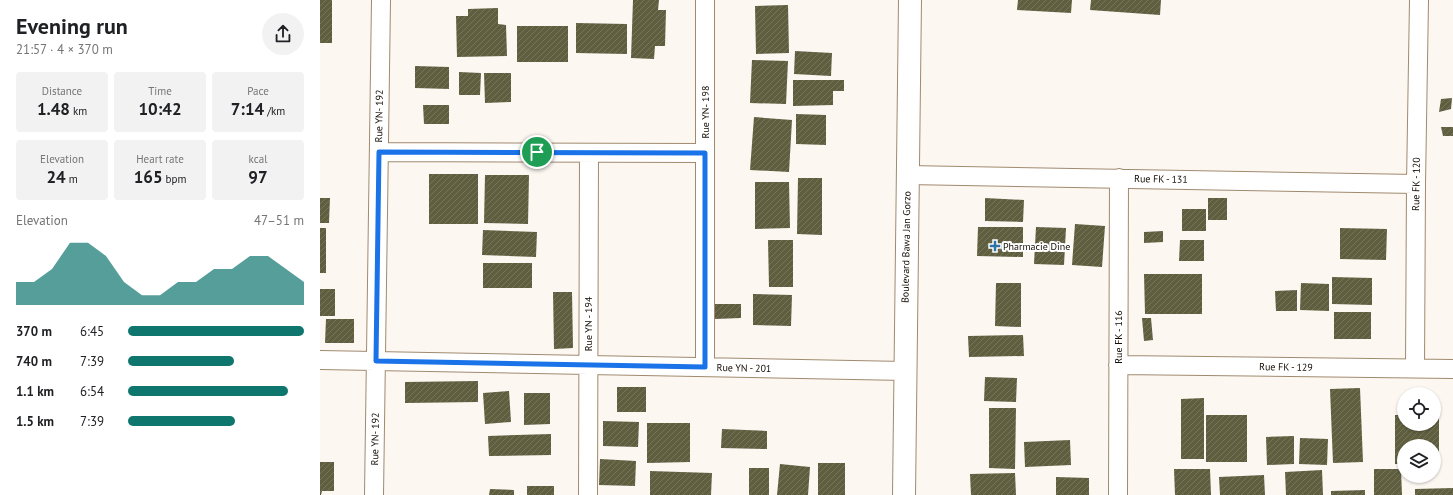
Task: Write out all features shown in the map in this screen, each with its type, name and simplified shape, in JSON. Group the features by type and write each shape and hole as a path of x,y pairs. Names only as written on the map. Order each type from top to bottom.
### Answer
{"main road":[{"name":"Boulevard Bawa Jan Gorzo","path":"904,495 910,0"}],"street":[{"name":"Rue YN- 192","path":"374,495 381,0"},
{"name":"Rue YN- 198","path":"705,0 705,367"},
{"name":"Rue FK - 120","path":"1415,368 1419,0"},
{"path":"379,152 705,153"},
{"name":"Rue YN - 194","path":"588,495 589,153"},
{"name":"Rue FK - 131","path":"907,175 1416,184"},
{"name":"Rue FK - 116","path":"1118,495 1119,178"},
{"name":"Rue YN - 201","path":"320,360 905,371"},
{"name":"Rue FK - 129","path":"1118,365 1453,369"}],"building":[{"path":"320,0 332,0 332,43 320,43"},
{"path":"633,0 659,0 658,10 666,10 665,46 655,46 654,59 631,58"},
{"path":"1018,0 1072,0 1071,13 1017,10"},
{"path":"1091,0 1161,0 1160,15 1090,10"},
{"path":"788,5 789,53 756,54 755,6"},
{"path":"498,8 498,24 506,25 507,56 457,57 456,16 468,16 468,9"},
{"path":"576,23 627,24 627,54 576,53"},
{"path":"517,26 568,26 568,62 517,62"},
{"path":"795,51 832,53 831,76 794,74"},
{"path":"752,60 788,61 786,104 750,103"},
{"path":"415,66 449,67 449,89 415,88"},
{"path":"459,72 481,73 480,95 459,95"},
{"path":"484,73 511,73 511,102 485,103"},
{"path":"793,80 844,80 844,91 833,91 833,105 793,106"},
{"path":"1452,98 1451,109 1439,112 1441,99"},
{"path":"423,105 449,105 449,124 424,124"},
{"path":"796,114 826,115 826,145 796,144"},
{"path":"754,117 792,120 789,172 750,170"},
{"path":"1441,127 1453,127 1453,136 1443,136"},
{"path":"429,174 478,174 478,224 429,224"},
{"path":"485,175 529,175 528,224 484,223"},
{"path":"798,178 822,178 822,235 797,234"},
{"path":"755,182 789,182 790,228 755,229"},
{"path":"320,198 330,198 329,223 320,223"},
{"path":"985,198 1024,200 1023,222 985,221"},
{"path":"1208,198 1227,198 1227,220 1208,220"},
{"path":"1182,209 1206,209 1206,231 1182,231"},
{"path":"1075,224 1105,226 1102,267 1072,265"},
{"path":"978,227 1023,227 1023,257 977,256"},
{"path":"1036,227 1066,228 1064,265 1034,264"},
{"path":"320,228 326,228 326,273 320,273"},
{"path":"1340,228 1387,229 1386,260 1340,259"},
{"path":"483,230 537,232 536,257 482,255"},
{"path":"1163,231 1163,242 1144,243 1144,232"},
{"path":"768,240 793,240 793,287 769,287"},
{"path":"1180,240 1204,240 1204,261 1179,261"},
{"path":"483,263 532,263 532,288 483,288"},
{"path":"1144,274 1202,274 1202,314 1145,314"},
{"path":"1332,277 1372,278 1372,305 1332,304"},
{"path":"996,283 1021,283 1021,327 995,326"},
{"path":"1301,283 1329,284 1329,311 1300,310"},
{"path":"320,289 335,289 335,316 320,316"},
{"path":"1297,290 1297,311 1276,311 1275,291"},
{"path":"553,292 572,292 573,348 554,349"},
{"path":"753,294 792,295 791,326 753,325"},
{"path":"715,304 741,304 741,318 715,319"},
{"path":"1334,312 1371,312 1371,339 1334,339"},
{"path":"1142,318 1151,318 1153,340 1144,341"},
{"path":"326,319 354,319 354,343 325,343"},
{"path":"1023,335 1024,356 969,357 968,336"},
{"path":"985,377 1017,378 1016,402 984,401"},
{"path":"478,381 478,402 405,403 405,382"},
{"path":"617,387 646,387 646,412 617,412"},
{"path":"1360,388 1363,462 1333,463 1330,389"},
{"path":"509,391 511,422 485,424 483,393"},
{"path":"524,393 550,393 550,424 524,425"},
{"path":"1204,398 1204,459 1181,459 1181,399"},
{"path":"989,408 1016,408 1015,469 989,468"},
{"path":"1206,415 1247,415 1247,462 1206,462"},
{"path":"1395,415 1397,415 1397,431 1439,431 1439,439 1397,439 1397,464 1395,464"},
{"path":"603,421 639,422 638,447 603,446"},
{"path":"647,423 690,423 690,462 647,463"},
{"path":"722,429 767,431 767,449 721,448"},
{"path":"551,434 551,455 489,456 488,436"},
{"path":"1294,436 1294,464 1267,465 1266,437"},
{"path":"1300,438 1328,439 1327,465 1299,464"},
{"path":"1070,440 1071,465 1025,467 1024,442"},
{"path":"600,459 636,461 635,486 599,485"},
{"path":"320,462 334,462 334,491 322,491 321,495 320,495"},
{"path":"818,463 845,463 845,495 818,495"},
{"path":"780,464 810,467 808,495 777,495"},
{"path":"749,468 769,468 769,495 749,495"},
{"path":"1174,469 1210,469 1211,495 1175,495"},
{"path":"1374,469 1397,469 1397,483 1402,483 1402,495 1374,495"},
{"path":"1322,470 1323,495 1286,495 1285,472"},
{"path":"650,471 712,473 711,495 650,495"},
{"path":"1015,473 1016,495 971,495 970,474"},
{"path":"1264,475 1265,495 1220,495 1219,477"},
{"path":"1056,477 1089,478 1089,495 1056,495"},
{"path":"527,486 554,486 554,495 527,495"},
{"path":"1453,488 1453,495 1415,495 1415,489"},
{"path":"490,489 514,490 514,495 489,495"},
{"path":"1365,490 1365,495 1331,495 1331,491"}],"place":[{"name":"Pharmacie Dine","path":"995,246"}],"route":[{"path":"379,152 537,152 705,153 705,367 376,361 379,152"}]}
